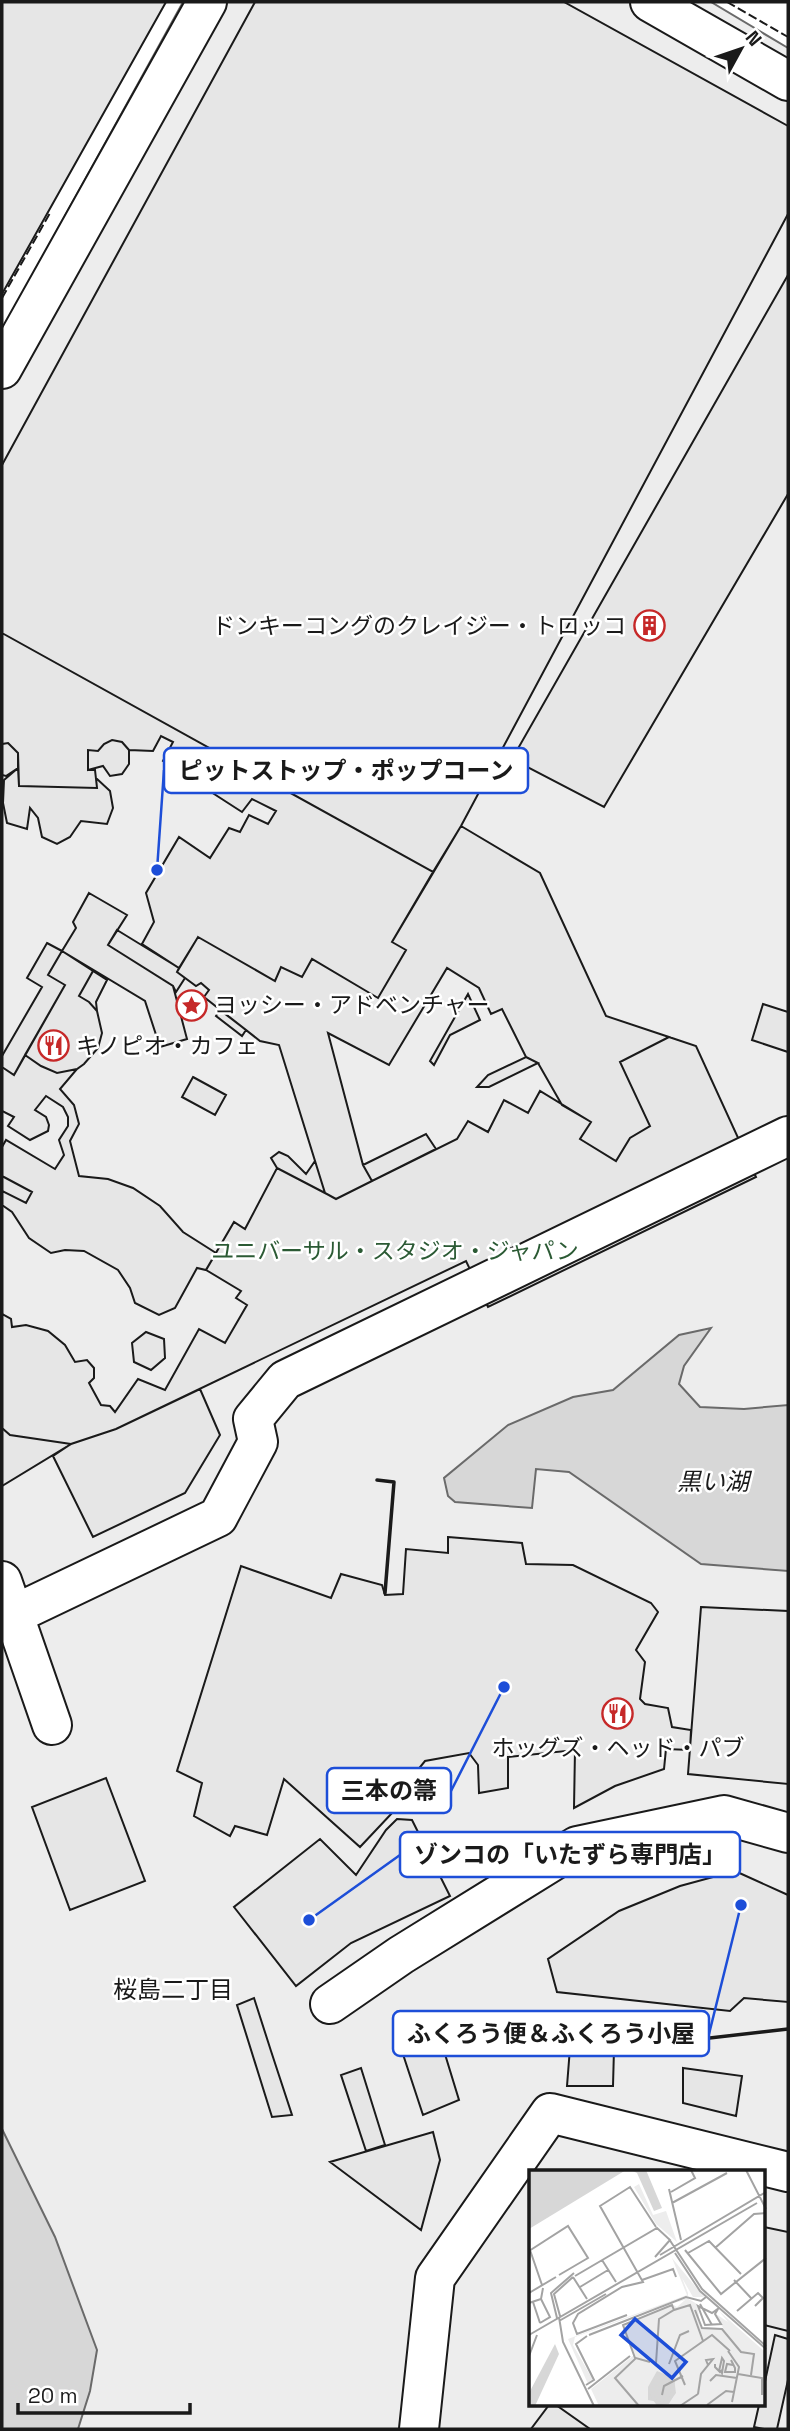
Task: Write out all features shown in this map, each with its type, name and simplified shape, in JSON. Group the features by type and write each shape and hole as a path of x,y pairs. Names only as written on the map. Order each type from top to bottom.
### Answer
{"street":[{"path":"2,369 207,2"},
{"path":"650,2 788,81"},
{"path":"52,1725 8,1597 218,1517 258,1442 253,1419 285,1380 788,1136"},
{"path":"330,2004 401,1955 577,1846 724,1815 788,1833"},
{"path":"419,2429 435,2278 550,2113 788,2172"}],"shaded area":[{"name":"ユニバーサル・スタジオ・ジャパン","path":"183,2 711,2 788,48 788,2429 2,2429 2,330"}],"water":[{"name":"黒い湖","path":"711,1328 684,1366 679,1384 700,1407 744,1409 788,1405 788,1571 701,1564 569,1472 536,1469 532,1508 455,1502 448,1496 444,1478 508,1425 573,1397 613,1390 679,1335"},
{"path":"2,2129 55,2237 97,2350 90,2391 78,2429 2,2429"}],"building":[{"path":"2,2 166,2 2,294"},
{"path":"255,2 564,2 788,126 788,214 461,826 433,872 2,633 2,465"},
{"name":"ドンキーコングのクレイジー・トロッコ","path":"788,275 788,494 604,807 512,759"},
{"path":"2,633 433,872 392,942 406,950 378,998 312,959 302,977 281,967 275,981 198,937 179,968 142,944 154,922 146,893 179,837 210,858 229,828 240,832 249,815 268,824 276,811 252,799 242,812 163,761 173,742 161,736 153,751 129,750 122,742 112,740 98,751 88,750 88,770 95,770 97,788 19,786 18,753 8,743 2,744"},
{"path":"112,740 122,742 129,750 129,764 122,774 110,776 103,766 88,770 88,750 98,751"},
{"path":"8,743 18,753 18,768 6,776 2,775 2,744"},
{"path":"18,768 19,786 97,788 96,778 110,791 113,808 107,824 81,821 70,837 57,844 42,837 38,818 30,808 27,829 7,823 3,803 4,780"},
{"path":"461,826 540,873 606,1016 669,1037 620,1062 650,1126 630,1138 616,1161 580,1139 591,1122 562,1105 538,1063 526,1057 502,1009 491,1014 479,988 447,968 389,1065 328,1033 363,1165 372,1181 336,1199 325,1193 279,1045 260,1041 204,997 209,990 201,983 196,986 177,972 198,937 275,981 281,967 302,977 312,959 378,998 406,950 392,942"},
{"path":"89,893 127,915 108,945 173,986 187,1039 160,1047 145,1001 62,951 76,928 73,922"},
{"path":"117,930 179,968 177,972 185,978 176,992 173,986 108,945"},
{"path":"47,943 62,951 48,975 65,985 14,1075 2,1067 2,1056 42,987 27,978"},
{"path":"62,951 93,971 79,996 97,1011 102,1033 98,1048 84,1064 77,1069 57,1073 25,1055 65,985 48,975"},
{"path":"93,971 107,980 96,1002 97,1011 79,996"},
{"path":"468,994 480,1020 450,1035 434,1065 430,1061"},
{"path":"763,1004 788,1012 788,1052 752,1040"},
{"path":"220,1010 246,1030 242,1036 216,1016"},
{"path":"669,1037 696,1046 756,1177 488,1307 466,1261 116,1429 71,1444 10,1435 2,1428 2,1314 11,1319 12,1327 26,1325 48,1331 65,1345 75,1362 87,1360 94,1368 94,1378 89,1383 101,1405 110,1406 115,1412 138,1379 165,1390 199,1329 225,1343 247,1305 236,1298 241,1291 206,1270 234,1222 245,1229 277,1168 336,1199 457,1139 468,1121 488,1132 504,1100 528,1113 540,1091 591,1122 580,1139 616,1161 630,1138 650,1126 620,1062"},
{"path":"25,1055 57,1073 77,1069 60,1089 74,1105 79,1124 70,1141 79,1176 108,1179 133,1188 160,1206 183,1232 216,1253 206,1270 197,1268 175,1308 159,1315 135,1303 130,1288 118,1270 84,1251 65,1250 51,1253 29,1238 12,1212 2,1205 2,1147 6,1140 55,1169 64,1155 59,1140 68,1126 68,1117 63,1107 46,1096 35,1110 46,1117 48,1131 30,1140 8,1126 14,1117 2,1111 2,1067 14,1075"},
{"path":"526,1057 538,1063 489,1087 477,1087 488,1075"},
{"path":"193,1077 226,1095 215,1115 182,1097"},
{"path":"426,1134 436,1149 372,1181 363,1165"},
{"path":"279,1152 288,1156 306,1174 315,1161 325,1193 277,1168 271,1158"},
{"path":"2,1176 32,1192 26,1203 2,1191"},
{"path":"146,1332 164,1339 165,1358 151,1370 134,1362 132,1343"},
{"path":"200,1389 220,1435 185,1493 93,1537 53,1456 71,1444 116,1429"},
{"path":"2,1428 10,1435 71,1444 2,1486"},
{"path":"448,1537 522,1543 526,1564 573,1565 651,1603 658,1612 636,1650 645,1662 640,1699 645,1704 668,1708 672,1727 691,1730 690,1750 666,1749 664,1769 615,1786 574,1808 575,1750 508,1757 508,1788 479,1793 478,1765 469,1753 425,1761 404,1787 410,1794 360,1847 284,1779 267,1835 235,1826 230,1836 194,1816 202,1783 177,1771 241,1566 331,1598 341,1574 382,1585 385,1595 403,1594 406,1549 448,1553"},
{"path":"701,1607 788,1611 788,1784 688,1774"},
{"path":"106,1778 145,1881 70,1910 32,1807"},
{"path":"397,1819 412,1820 450,1896 351,1943 296,1986 234,1907 320,1839 356,1875 386,1830"},
{"path":"735,1871 788,1895 788,2002 744,1998 730,2011 557,1992 548,1959 619,1911 680,1886"},
{"path":"254,1998 292,2115 272,2117 237,2005"},
{"path":"433,2015 459,2100 423,2115 394,2027"},
{"path":"570,2048 614,2049 613,2086 567,2086"},
{"path":"361,2068 385,2145 366,2151 341,2075"},
{"path":"683,2068 742,2076 736,2116 683,2103"},
{"path":"433,2132 440,2160 421,2230 330,2162"},
{"path":"766,2227 788,2232 788,2331 766,2326"},
{"path":"775,2335 788,2339 788,2380 777,2429 754,2427 759,2406 766,2406 766,2377"},
{"path":"548,2406 557,2406 590,2429 531,2429"}],"fence":[{"path":"727,2 788,37"},
{"path":"2,298 50,213"}],"wall":[{"path":"377,1480 394,1482 385,1593"},
{"path":"614,2052 614,2049 788,2029"}],"place":[{"name":"ドンキーコングのクレイジー・トロッコ","path":"649,626"},
{"name":"ピットストップ・ポップコーン","path":"157,870"},
{"name":"ヨッシー・アドベンチャー","path":"191,1005"},
{"name":"キノピオ・カフェ","path":"53,1046"},
{"name":"三本の箒","path":"504,1687"},
{"name":"ホッグズ・ヘッド・パブ","path":"618,1714"},
{"name":"ふくろう便＆ふくろう小屋","path":"741,1905"},
{"name":"ゾンコの「いたずら専門店」","path":"309,1920"}],"district":[{"name":"桜島二丁目","path":"173,1990"}]}
